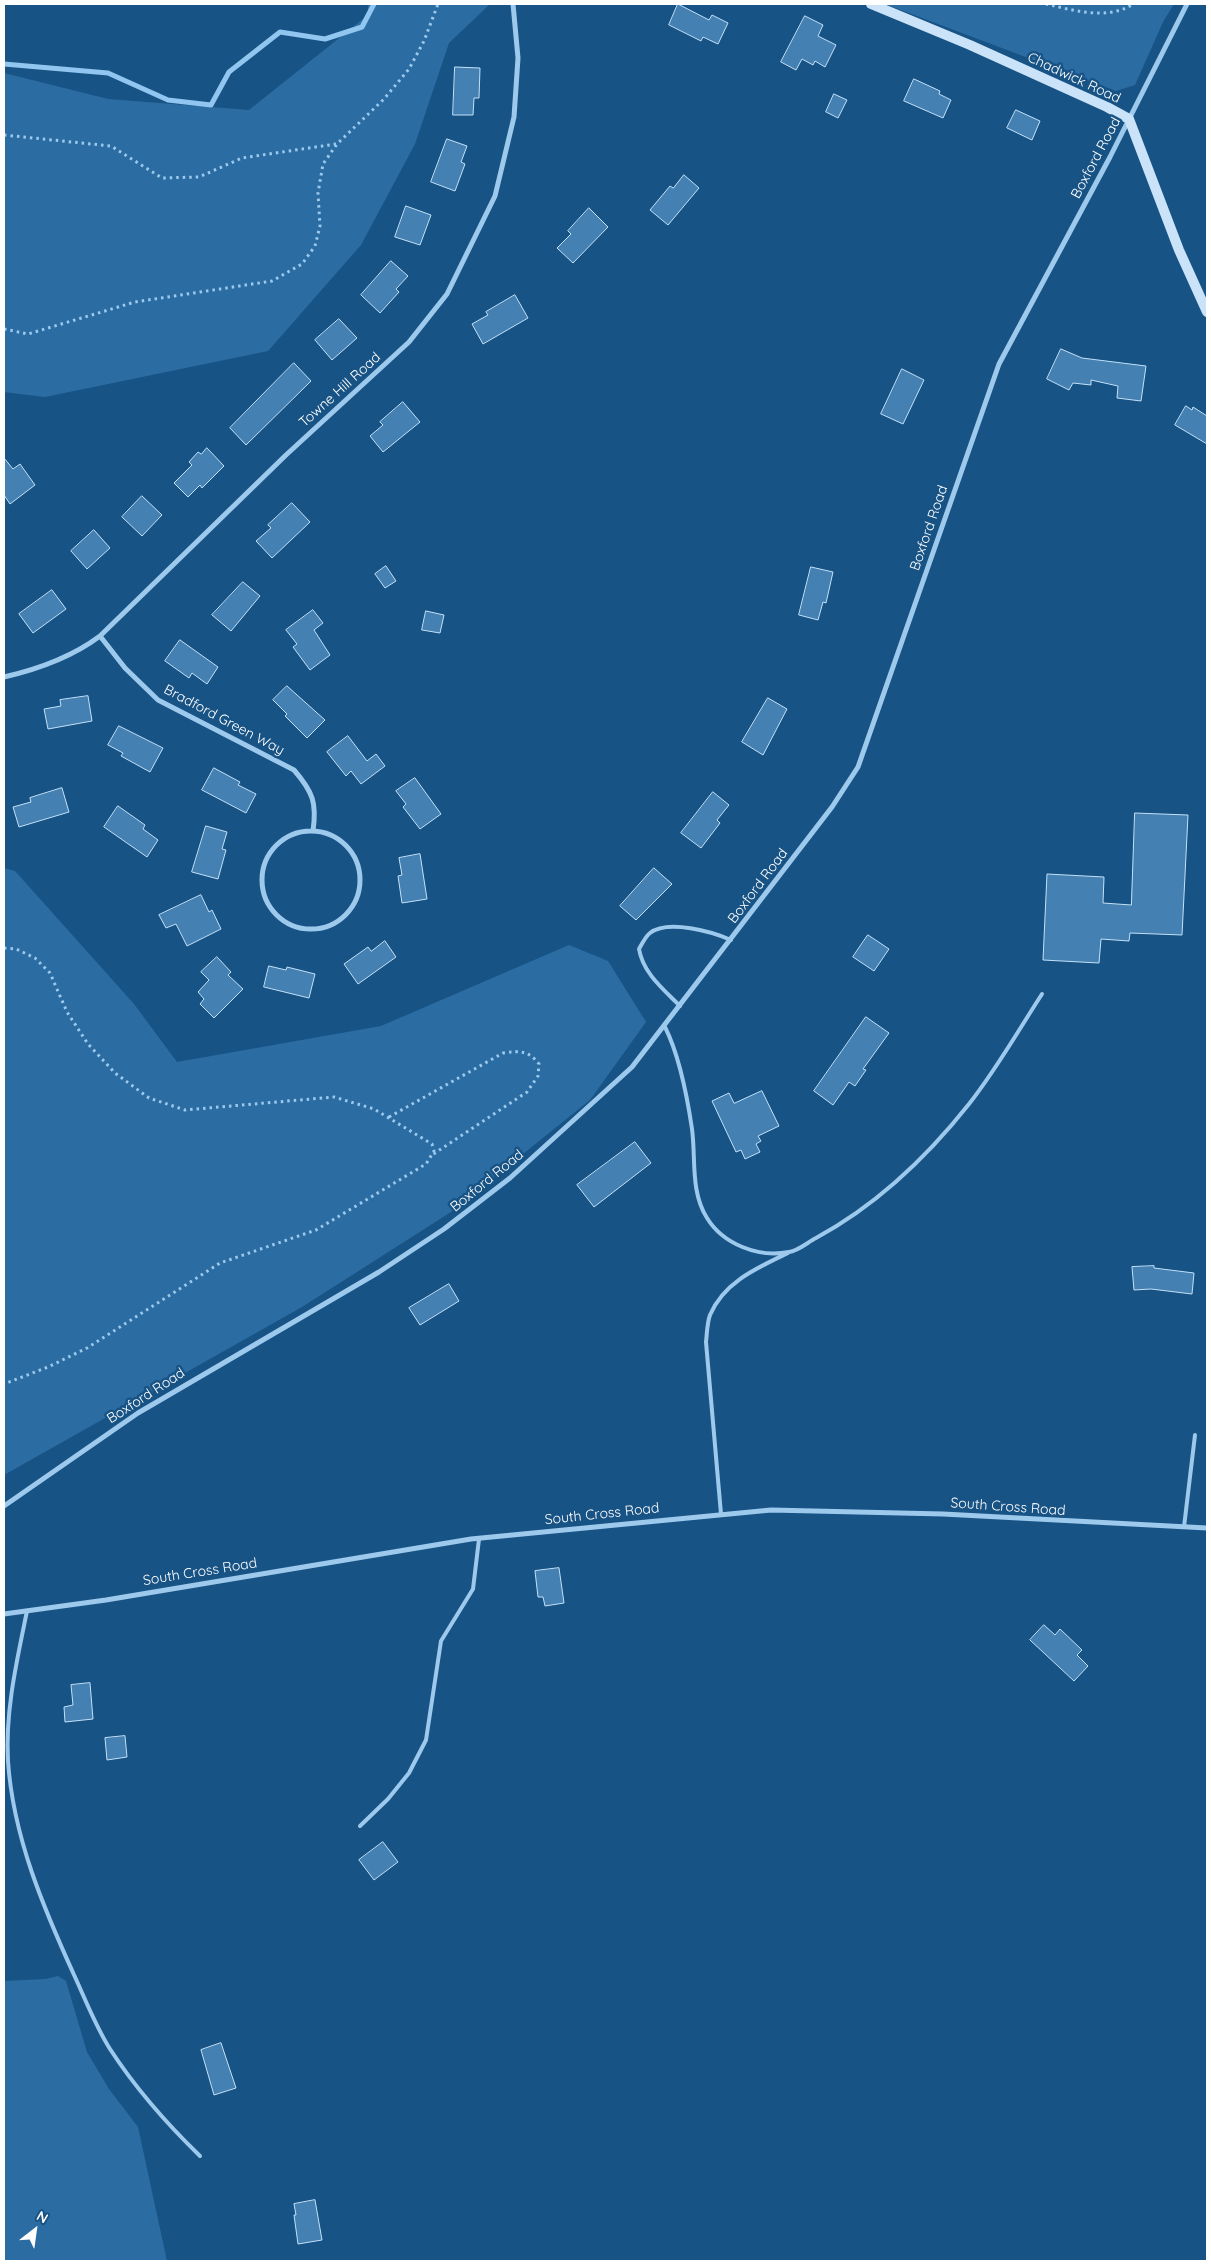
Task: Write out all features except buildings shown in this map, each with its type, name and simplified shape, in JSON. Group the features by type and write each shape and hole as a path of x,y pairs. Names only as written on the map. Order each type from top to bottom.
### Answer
{"street":[{"name":"Towne Hill Road","path":"4,677 49,664 86,647 100,636 286,455 409,342 447,294 495,196 514,117 518,58 513,4"},
{"name":"Chadwick Road","path":"871,4 970,45 1107,107 1129,119 1179,250 1207,312"},
{"name":"Boxford Road","path":"4,1506 138,1412 378,1272 444,1229 510,1178 577,1120 632,1067 681,1006 832,807 858,767 999,364 1129,119 1187,4"},
{"name":"Bradford Green Way","path":"100,636 125,668 158,700 294,770 308,785 316,808 313,831"},
{"path":"313,831 332,835 347,847 357,864 360,882 356,901 344,917 328,927 308,930 290,925 274,914 264,897 261,878 265,859 277,844 294,834 313,831"},
{"name":"South Cross Road","path":"4,1614 106,1600 479,1538 771,1510 850,1510 1207,1528"}],"lane":[{"path":"681,1006 649,974 641,959 639,949 647,936 658,929 688,928 715,933 731,940"},
{"path":"721,1514 706,1342 710,1317 721,1296 731,1285 758,1267 836,1228 869,1204 937,1142 969,1104 1042,994"},
{"path":"664,1027 675,1048 692,1129 699,1205 718,1232 737,1246 758,1251 790,1252"},
{"path":"1184,1527 1196,1434"},
{"path":"360,1826 388,1799 409,1773 426,1740 432,1716 441,1641 472,1589 479,1538"},
{"path":"27,1611 14,1678 8,1759 13,1806 25,1849 49,1919 108,2047 136,2086 167,2123 200,2156"}],"path":[{"path":"4,329 28,334 134,302 272,281 302,264 315,246 320,226 318,193 323,164 336,144 384,99 409,69 424,41 438,4"},
{"path":"1046,4 1081,12 1105,13 1133,4"},
{"path":"4,135 112,146 162,178 199,177 242,158 336,144"},
{"path":"4,948 16,949 35,958 50,973 67,1012 88,1044 115,1072 149,1098 185,1110 334,1097 374,1109 432,1144 434,1151 426,1164 316,1230 220,1264 87,1348 48,1367 4,1384"},
{"path":"388,1117 503,1053 522,1050 532,1055 539,1064 538,1076 527,1092 432,1155"}],"shaded area":[{"path":"368,4 490,4 449,43 415,144 361,245 268,351 45,397 4,392 4,73 108,99 249,110 368,15"},
{"path":"885,4 1174,4 1163,22 1135,85 1116,91"},
{"path":"4,868 15,871 134,1004 177,1062 381,1026 569,945 608,961 646,1022 590,1100 451,1212 302,1307 4,1475"},
{"path":"58,1976 66,1981 87,2052 109,2089 138,2127 167,2261 4,2261 4,1981 46,1979"}],"waterway":[{"path":"4,64 108,73 168,100 211,105 229,72 280,32 325,39 362,27 374,4"}]}
